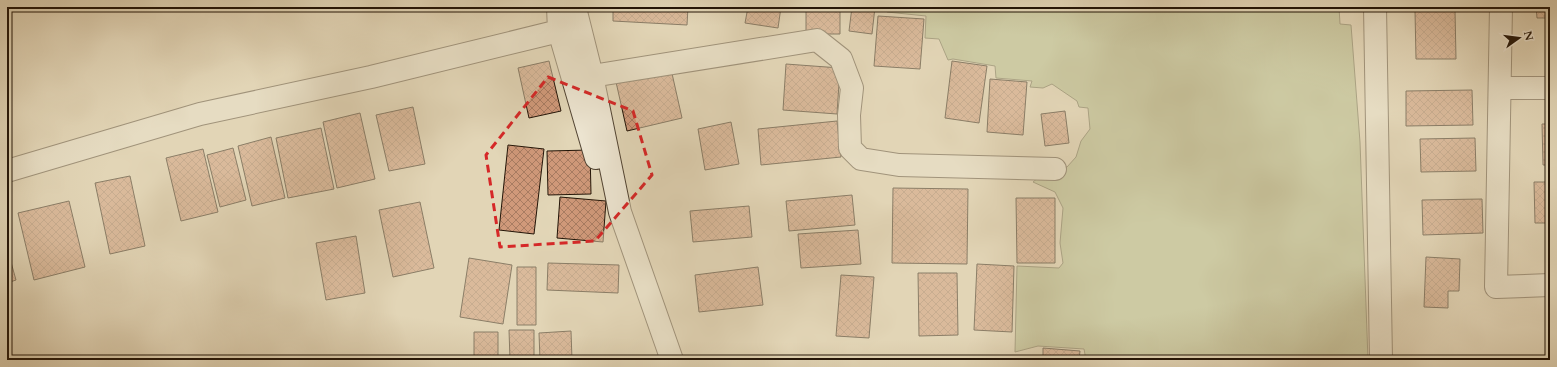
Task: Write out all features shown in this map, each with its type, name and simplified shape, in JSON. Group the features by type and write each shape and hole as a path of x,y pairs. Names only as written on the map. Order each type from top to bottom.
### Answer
{"street":[{"path":"558,7 559,31 623,249 658,360"},
{"path":"576,7 620,212 672,360"},
{"path":"1375,7 1381,360"},
{"path":"1501,7 1496,287 1550,285"},
{"path":"7,171 200,114 371,77 559,31"},
{"path":"592,76 817,40 841,59 852,88 849,115 850,148 861,159 899,165 1055,169"},
{"path":"1500,88 1550,88"}],"highlighted area":[{"path":"548,77 633,111 652,175 595,241 500,247 486,155"}],"green space":[{"path":"887,7 1339,7 1340,24 1351,25 1360,142 1368,360 1086,360 1084,349 1038,346 1015,352 1017,266 1059,268 1063,263 1060,243 1063,208 1055,192 1033,182 1044,173 1067,167 1076,157 1081,141 1090,129 1088,108 1079,107 1077,101 1052,84 1043,88 1030,87 1032,81 996,78 995,66 953,59 948,60 939,39 925,38 926,16 887,12"}],"building":[{"path":"613,7 688,7 687,25 613,21"},
{"path":"748,7 781,7 778,28 745,23"},
{"path":"806,7 840,7 840,34 806,34"},
{"path":"852,7 875,7 872,34 849,31"},
{"path":"1536,7 1550,7 1550,18 1537,18"},
{"path":"1455,10 1456,59 1416,59 1415,11"},
{"path":"878,16 924,19 920,69 874,66"},
{"path":"549,61 561,111 529,118 518,68"},
{"path":"952,61 987,66 979,123 945,118"},
{"path":"786,64 840,68 837,114 783,110"},
{"path":"671,69 682,118 627,131 616,82"},
{"path":"990,79 1027,82 1023,135 987,132"},
{"path":"1472,90 1473,125 1406,126 1406,91"},
{"path":"413,107 425,164 389,171 376,115"},
{"path":"1065,111 1069,143 1045,146 1041,114"},
{"path":"360,113 375,179 337,188 323,122"},
{"path":"837,121 841,157 761,165 758,129"},
{"path":"731,122 739,164 705,170 698,129"},
{"path":"1542,124 1550,124 1550,165 1543,165"},
{"path":"321,128 334,189 288,198 276,138"},
{"path":"271,137 285,198 252,206 238,146"},
{"path":"1475,138 1476,171 1421,172 1420,139"},
{"path":"508,145 544,149 534,234 499,230"},
{"path":"233,148 246,200 220,207 207,155"},
{"path":"203,149 218,212 181,221 166,158"},
{"path":"590,150 591,194 548,195 547,151"},
{"path":"130,176 145,246 110,254 95,183"},
{"path":"1534,182 1550,182 1550,223 1535,223"},
{"path":"893,188 968,189 967,264 892,263"},
{"path":"852,195 855,225 789,231 786,201"},
{"path":"560,197 606,201 603,242 557,238"},
{"path":"1016,198 1055,198 1055,263 1017,263"},
{"path":"1482,199 1483,233 1423,235 1422,200"},
{"path":"69,201 85,267 34,280 18,213"},
{"path":"420,202 434,268 393,277 379,210"},
{"path":"749,206 752,237 693,242 690,211"},
{"path":"858,230 861,264 801,268 798,234"},
{"path":"356,236 365,293 326,300 316,243"},
{"path":"7,248 16,280 7,283"},
{"path":"1426,257 1460,259 1459,291 1448,291 1448,308 1424,307"},
{"path":"469,258 512,265 503,324 460,317"},
{"path":"548,263 619,265 618,293 547,290"},
{"path":"977,264 1014,266 1012,332 974,330"},
{"path":"517,267 536,267 536,325 517,325"},
{"path":"758,267 763,305 699,312 695,275"},
{"path":"918,273 957,273 958,335 919,336"},
{"path":"841,275 874,277 869,338 836,336"},
{"path":"509,330 534,330 534,360 510,360"},
{"path":"571,331 572,360 540,360 539,333"},
{"path":"474,332 498,332 498,360 474,360"},
{"path":"1043,348 1080,351 1079,360 1043,360"}]}
